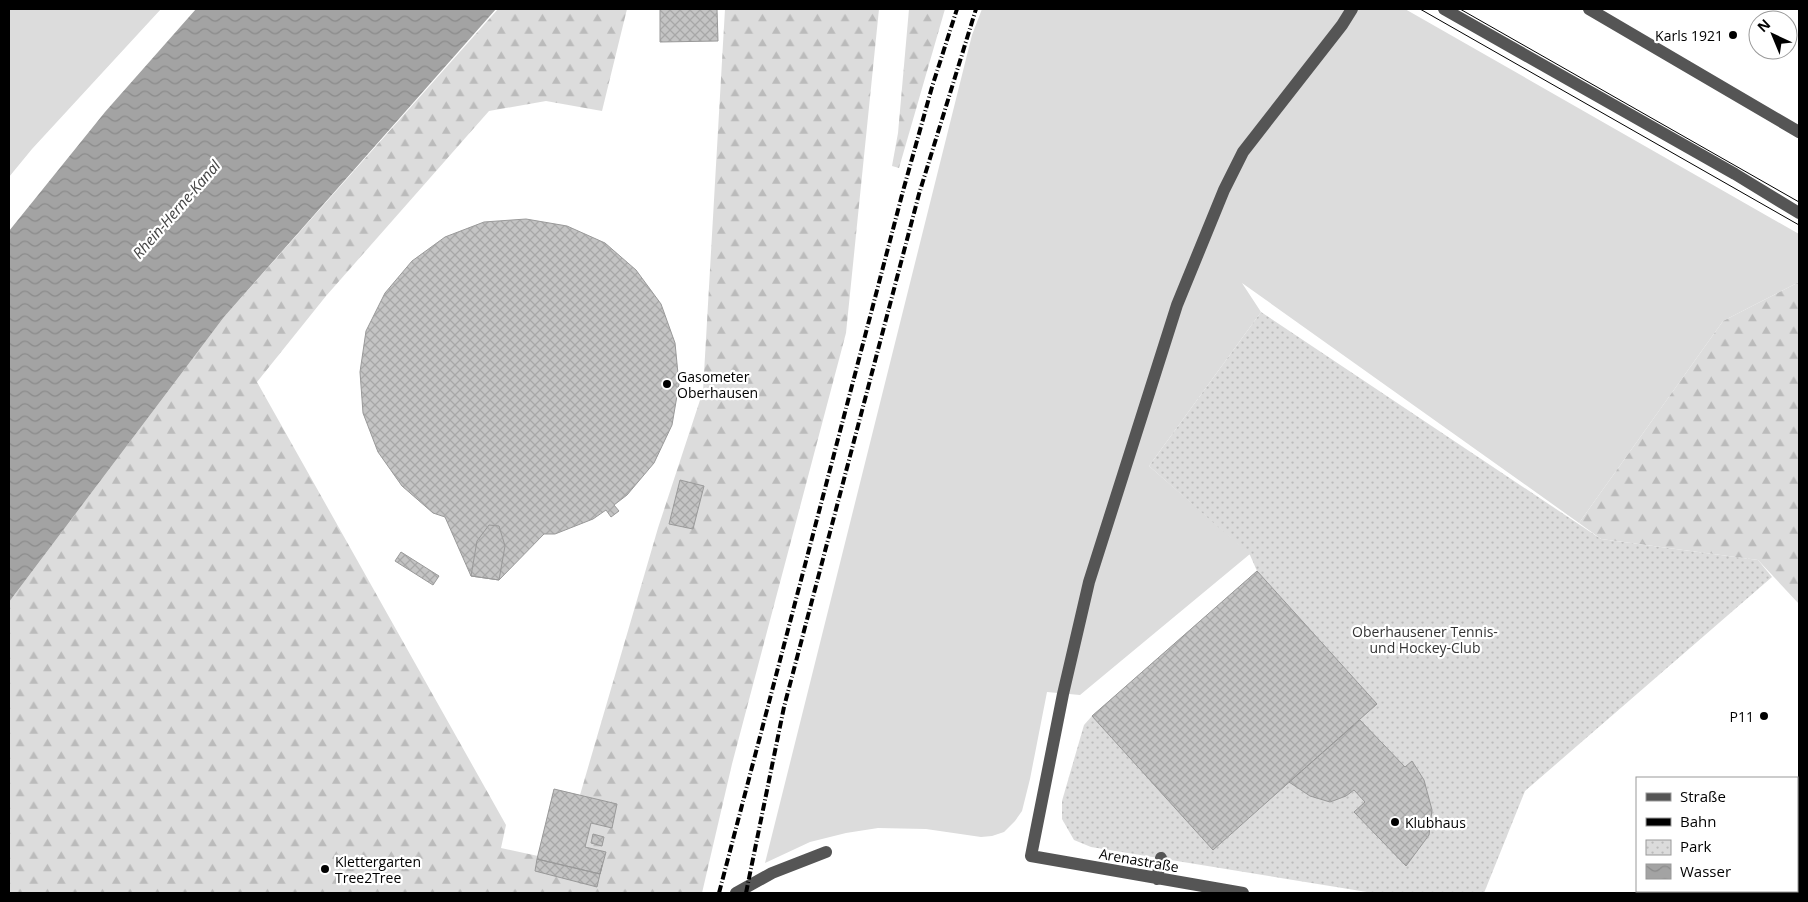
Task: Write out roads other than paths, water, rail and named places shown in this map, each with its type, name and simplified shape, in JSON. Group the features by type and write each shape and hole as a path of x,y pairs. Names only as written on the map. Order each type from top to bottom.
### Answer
{"street":[{"name":"Arenastraße","path":"1243,893 1031,856 1063,694 1089,582 1177,305 1224,190 1243,152 1352,9"},
{"path":"1444,9 1735,174 1799,213"},
{"path":"1589,9 1799,132"},
{"path":"736,893 772,873 826,852"},
{"path":"1157,879 1161,858"}],"water":[{"name":"Rhein-Herne-Kanal","path":"196,9 496,9 224,317 9,602 9,231 105,112"}],"tram line":[{"path":"1420,9 1799,225"},
{"path":"1460,9 1799,202"}],"railway":[{"path":"719,893 903,191 932,87 957,9"},
{"path":"746,893 784,707 919,194 976,9"}],"place":[{"name":"Karls 1921","path":"1733,35"},
{"name":"Gasometer Oberhausen","path":"667,384"},
{"name":"P11","path":"1764,716"},
{"name":"Klubhaus","path":"1395,822"},
{"name":"Klettergarten Tree2Tree","path":"325,869"}],"park label":[{"name":"Oberhausener Tennis- und Hockey-Club","path":"1425,640"}]}
